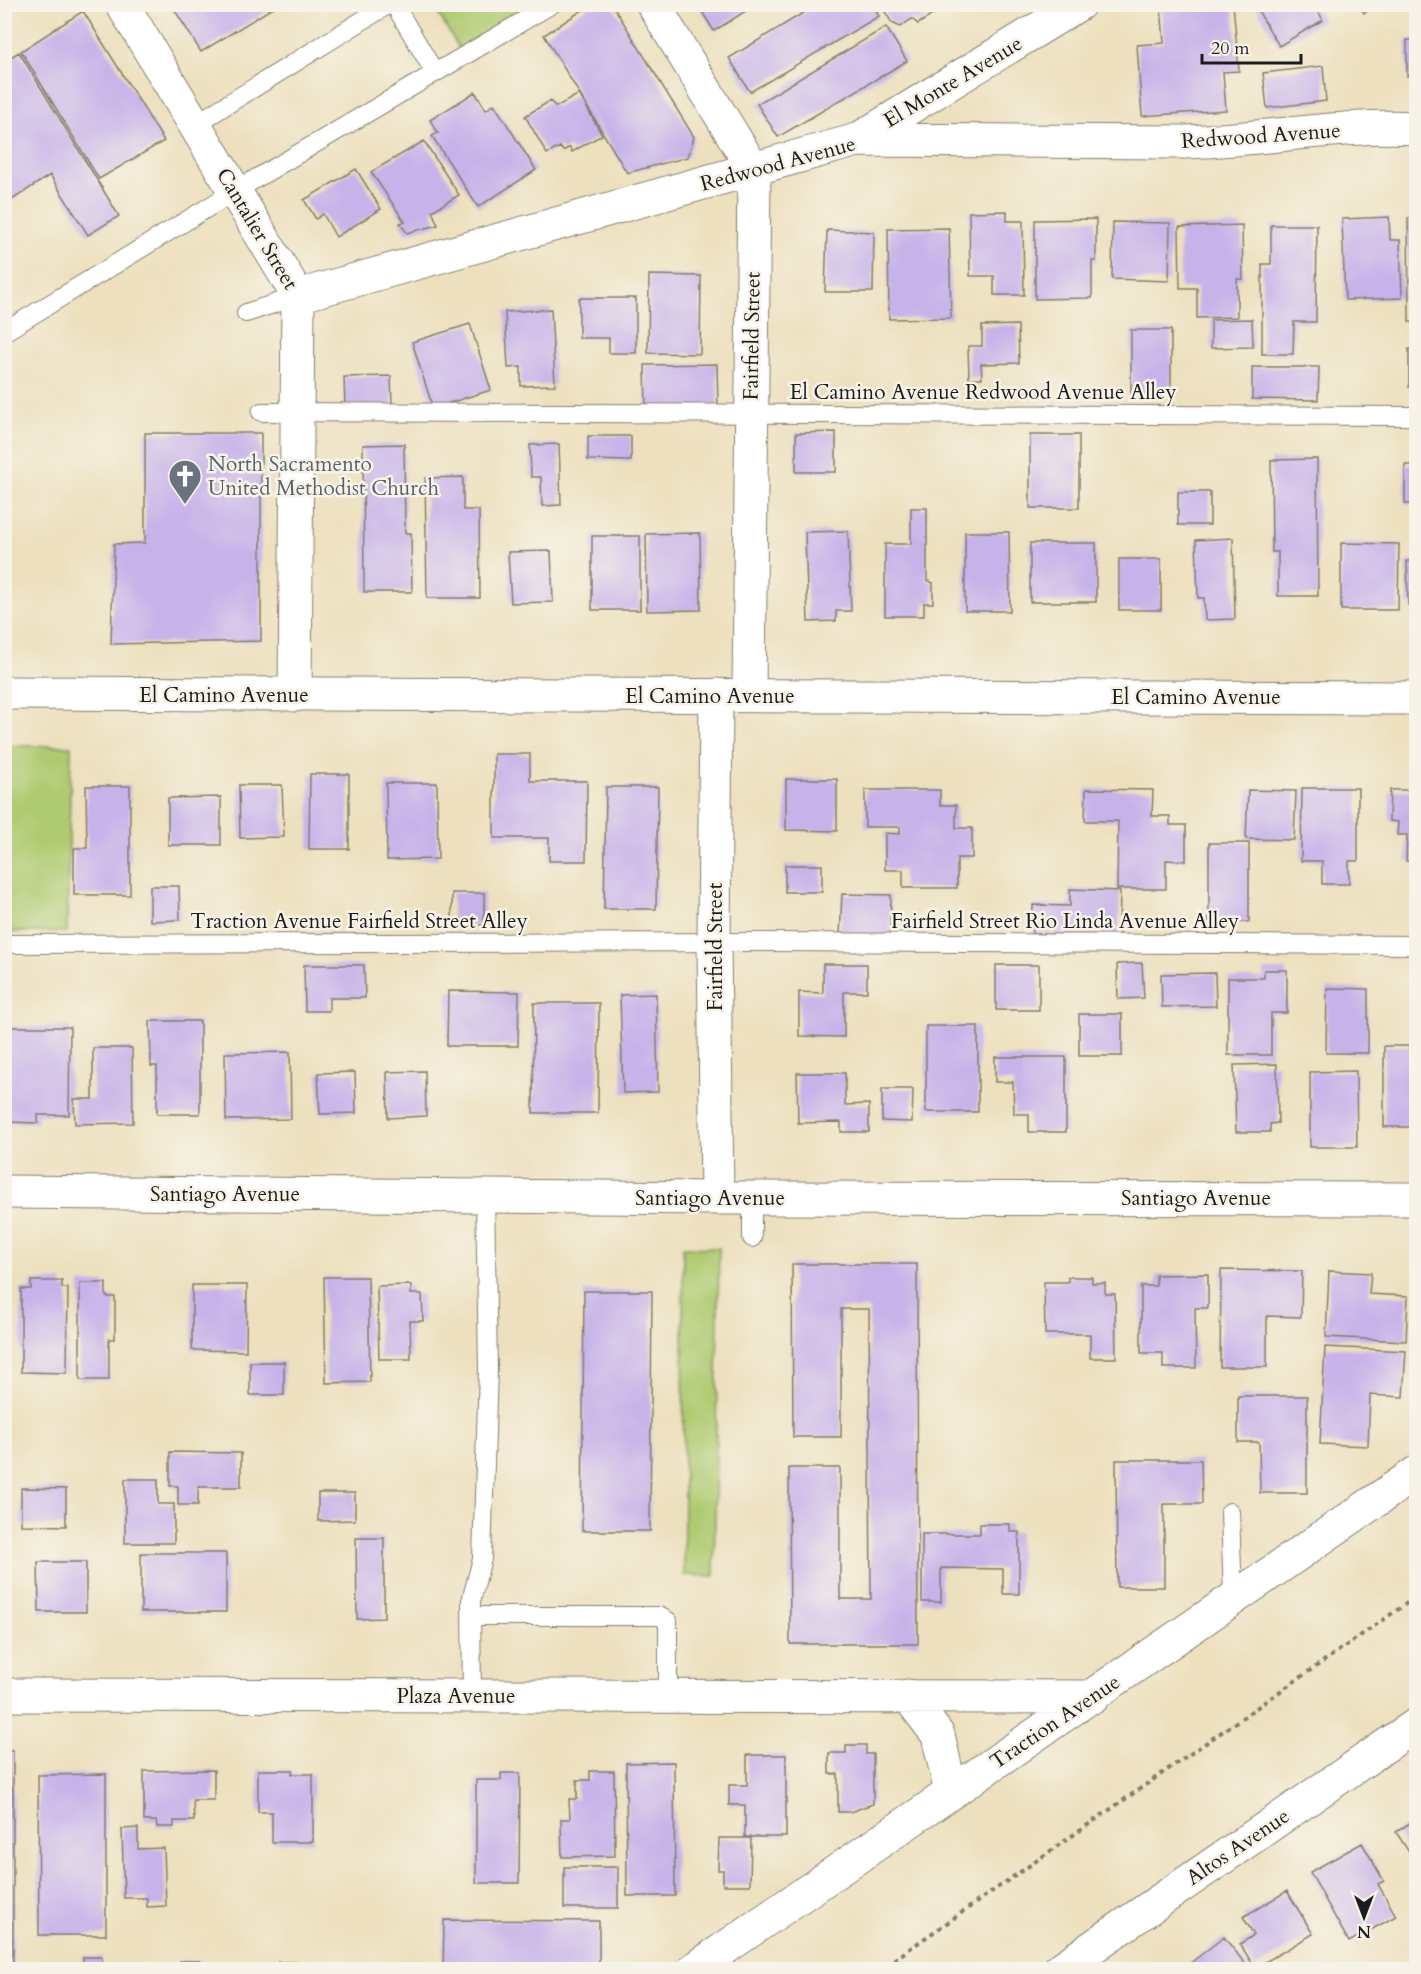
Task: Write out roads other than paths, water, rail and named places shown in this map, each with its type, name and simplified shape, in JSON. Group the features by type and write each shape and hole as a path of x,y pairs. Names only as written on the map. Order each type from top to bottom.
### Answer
{"street":[{"name":"Cantalier Street","path":"122,4 298,296 295,695"},
{"path":"653,4 754,170"},
{"name":"El Monte Avenue","path":"857,140 1079,4"},
{"name":"Redwood Avenue","path":"298,296 857,140 1194,142 1233,141 1324,131 1416,128"},
{"name":"Fairfield Street","path":"749,695 754,170"},
{"name":"El Camino Avenue","path":"4,693 1416,698"},
{"name":"Fairfield Street","path":"716,695 714,942 717,1198"},
{"name":"Santiago Avenue","path":"4,1192 717,1198 1416,1198"},
{"name":"Traction Avenue","path":"693,1970 1416,1473"},
{"name":"Plaza Avenue","path":"4,1695 1093,1697"},
{"path":"908,1696 938,1735 951,1792"},
{"name":"Altos Avenue","path":"1059,1970 1416,1725"}],"lane":[{"path":"194,125 389,4"},
{"path":"394,4 435,73"},
{"path":"4,332 235,191 552,4"},
{"path":"246,313 298,296"},
{"name":"El Camino Avenue Redwood Avenue Alley","path":"261,412 1416,416"},
{"name":"Traction Avenue Fairfield Street Alley","path":"4,944 714,942"},
{"name":"Fairfield Street Rio Linda Avenue Alley","path":"714,942 1416,945"},
{"path":"472,1696 471,1601 482,1559 488,1369 485,1196"},
{"path":"752,1198 752,1238"},
{"path":"1230,1512 1233,1598"},
{"path":"472,1616 659,1616 668,1621 668,1696"}],"place":[{"name":"North Sacramento United Methodist Church","path":"185,505"}]}
